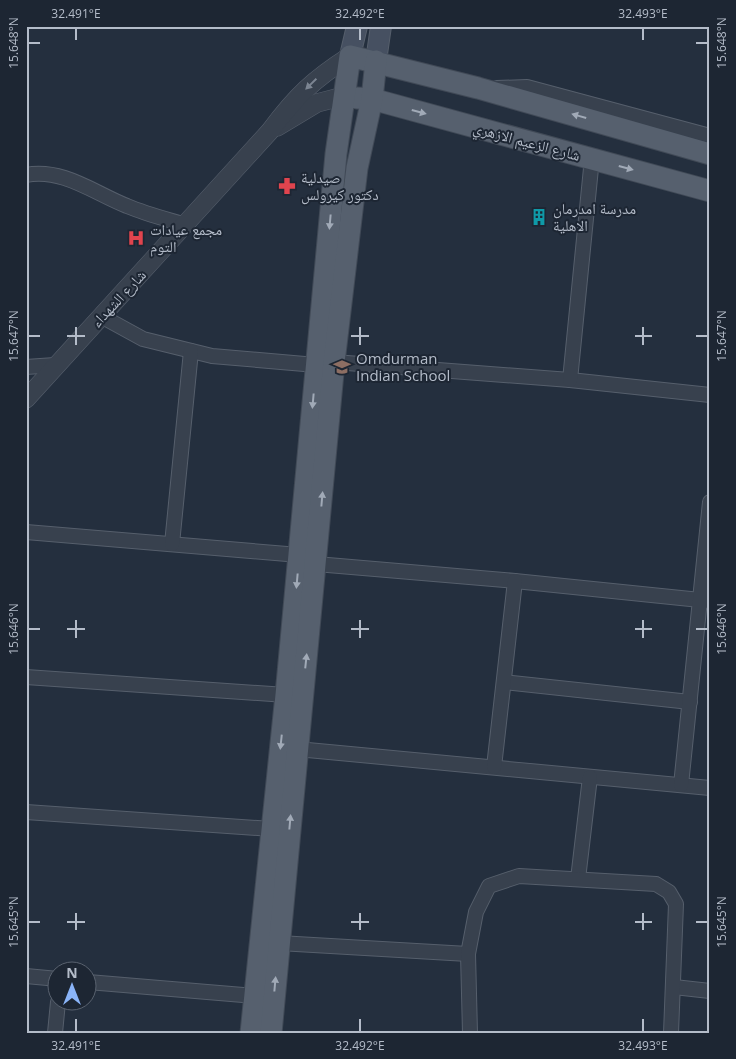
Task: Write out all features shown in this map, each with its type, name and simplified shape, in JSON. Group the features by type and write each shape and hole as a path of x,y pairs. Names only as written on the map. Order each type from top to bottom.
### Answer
{"main road":[{"path":"271,1033 297,750 308,560 325,363 340,122 350,56 356,31"},
{"path":"325,363 357,168 372,99 380,32"},
{"path":"350,56 478,88 710,154"},
{"name":"شارع الزعيم الازهري","path":"344,96 372,99 710,191"},
{"path":"251,1033 286,695 308,560"}],"street":[{"name":"شارع الشهداء","path":"26,399 55,365 270,132 293,100 319,76 350,56"},
{"path":"478,88 527,87 710,136"},
{"name":"شارع الشهداء","path":"270,132 318,103 344,96"},
{"path":"570,380 592,158"},
{"path":"26,174 47,173 69,179 128,206 186,225"},
{"path":"101,316 143,339 212,356 570,380 710,395"},
{"path":"172,544 191,351"},
{"path":"26,367 55,365"},
{"path":"681,785 690,702 705,601 710,502"},
{"path":"26,532 172,544 705,601"},
{"path":"494,767 515,581"},
{"path":"26,677 286,695"},
{"path":"504,682 690,702"},
{"path":"297,750 710,788"},
{"path":"578,879 590,777"},
{"path":"26,812 272,829"},
{"path":"470,1033 468,954 476,912 489,886 519,876 656,884 669,892 676,904 671,1033"},
{"path":"279,943 468,954"},
{"path":"26,976 48,978"},
{"path":"98,983 255,996"},
{"path":"674,988 710,991"},
{"path":"55,1033 57,1012"}],"place":[{"name":"صيدلية دكتور كيرولس","path":"287,186"},
{"name":"مدرسة امدرمان الاهلية","path":"539,217"},
{"name":"مجمع عيادات التوم","path":"136,238"},
{"name":"Omdurman Indian School","path":"342,367"}]}
